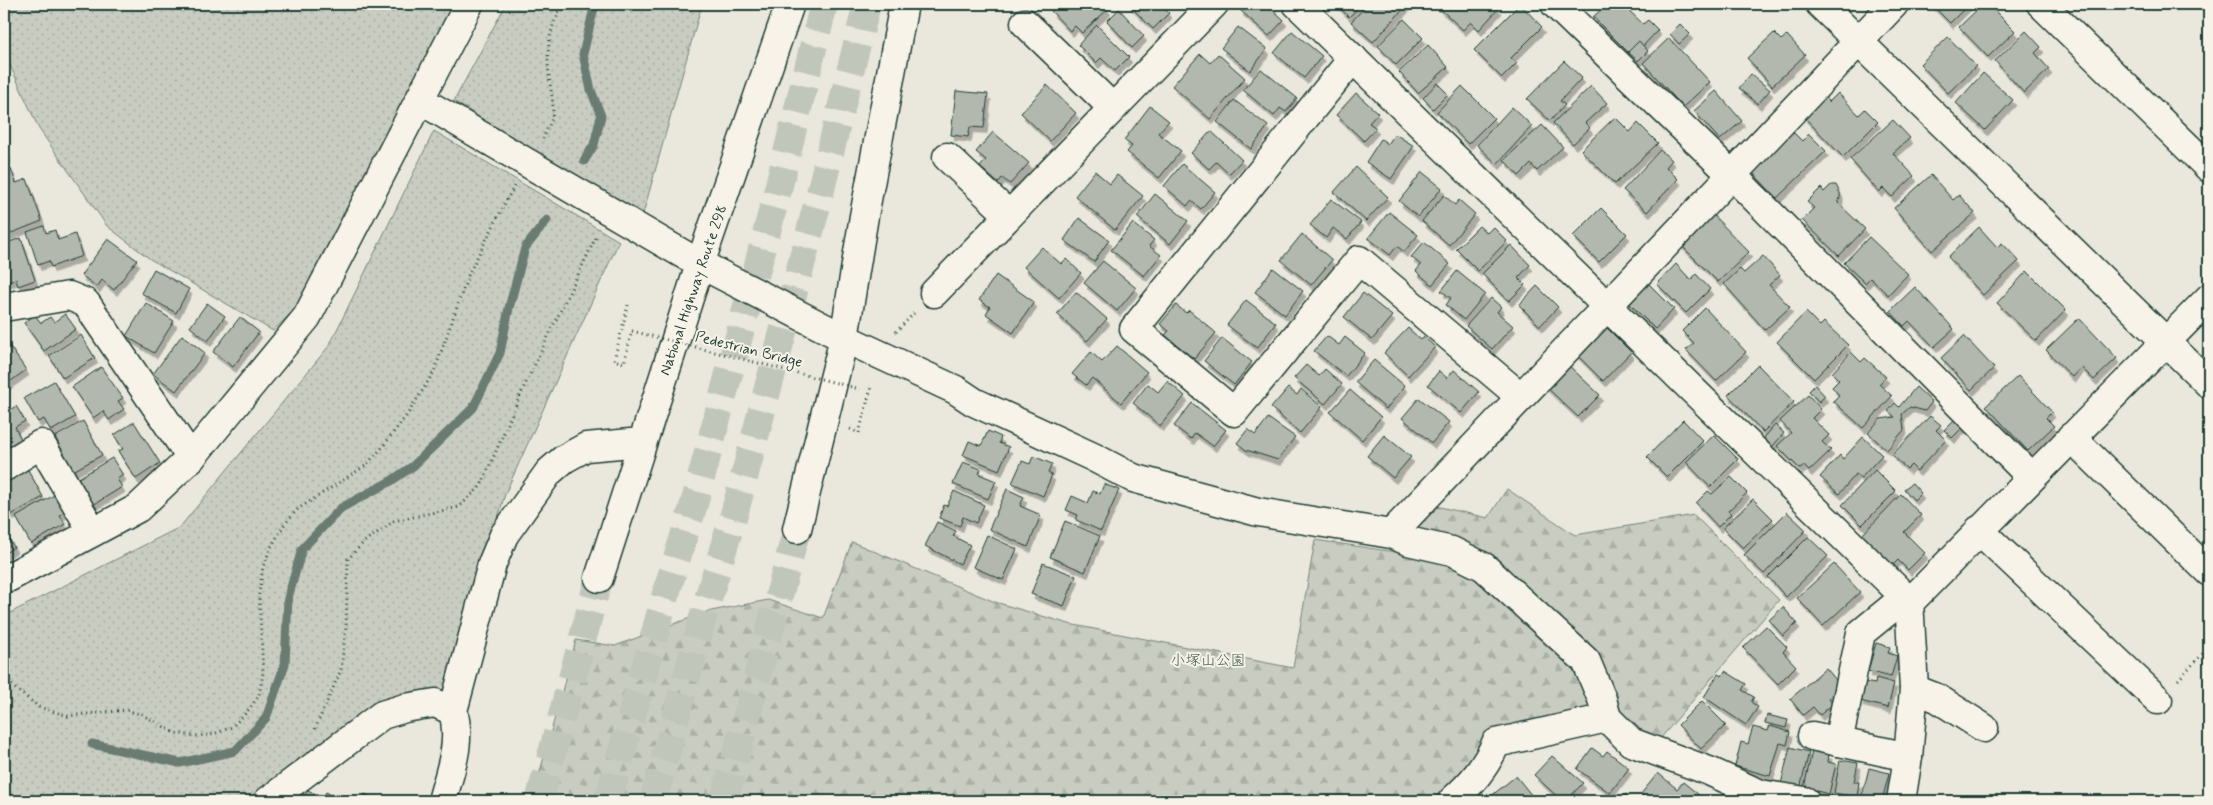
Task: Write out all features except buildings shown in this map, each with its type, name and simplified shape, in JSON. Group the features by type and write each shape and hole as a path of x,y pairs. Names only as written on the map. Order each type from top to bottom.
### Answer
{"main road":[{"path":"4,580 138,508 191,458 307,317 469,4"},
{"name":"National Highway Route 298","path":"598,578 700,264 790,4"},
{"path":"797,529 844,338 864,216 904,4"},
{"path":"934,293 1214,4"},
{"path":"1297,4 1907,600 1914,689 1908,757 1901,801"},
{"path":"1555,4 1732,175 2031,477"},
{"path":"1820,4 2209,384"},
{"path":"1391,534 1894,4"},
{"path":"2041,4 2209,168"},
{"path":"1025,23 1113,108"},
{"path":"1353,58 1134,329 1234,412 1359,260 1521,397"},
{"path":"420,100 700,264 844,338 956,390 974,402 1093,457 1132,478 1258,512 1391,534 1408,542 1452,550 1484,567 1586,661 1602,699 1607,718 1631,742 1709,771 1745,796 1760,794 1805,801"},
{"path":"947,158 1009,215"},
{"path":"4,307 69,296 86,303 191,458"},
{"path":"1908,757 1825,739 1860,633 1907,600 2209,298"},
{"path":"2071,437 2209,572"},
{"path":"442,801 454,754 458,728 453,711 492,564 504,534 548,472 564,459 586,447 642,442"},
{"path":"4,468 40,444 93,532"},
{"path":"1979,530 2158,700"},
{"path":"1914,689 1937,698 1984,728"},
{"path":"268,801 382,715 405,708 435,703 453,711"},
{"path":"1452,801 1474,781 1490,758 1496,743 1607,718"}],"path":[{"path":"542,142 552,118 552,95 548,75 550,39 553,24 563,4"},
{"path":"4,672 13,687 40,707 68,716 126,710 143,715 175,733 194,736 212,734 232,727 246,714 259,696 263,673 259,594 263,568 271,546 284,525 298,509 365,466 396,430 414,405 434,372 469,273 517,180"},
{"path":"341,670 346,627 348,559 364,542 394,521 459,507 481,486 522,392 608,210"},
{"path":"894,334 934,293"},
{"name":"Pedestrian Bridge","path":"628,306 614,360 624,362 632,331 860,389 858,397"},
{"path":"851,421 849,429 859,433 871,388"},
{"path":"2158,700 2209,647"}],"green space":[{"path":"4,4 455,4 296,308 273,331 150,259 107,226 39,129 4,52"},
{"path":"506,4 702,4 641,221 454,101"},
{"path":"434,131 619,241 505,494 444,700 368,712 254,801 4,801 4,616 180,527 329,346"},
{"path":"1507,489 1575,535 1694,515 1779,600 1659,740 1634,729 1488,563 1410,535 1427,504 1488,518"},
{"name":"小塚山公園","path":"1315,540 1449,560 1481,574 1576,665 1590,701 1589,714 1463,773 1433,801 532,801 576,640 615,646 706,612 768,600 823,618 852,542 995,602 1069,624 1293,668"}],"waterway":[{"path":"584,161 594,145 601,116 591,90 583,54 595,4"},
{"path":"92,744 180,763 235,751 266,718 285,664 288,598 302,549 341,508 391,481 413,466 473,408 500,353 509,308 525,248 547,220"}],"tunnel":[{"path":"608,801 666,593 695,501 775,201 824,4"},
{"path":"653,801 708,599 735,511 816,209 867,4"},
{"path":"724,801 797,529"},
{"path":"539,801 599,578"}]}
